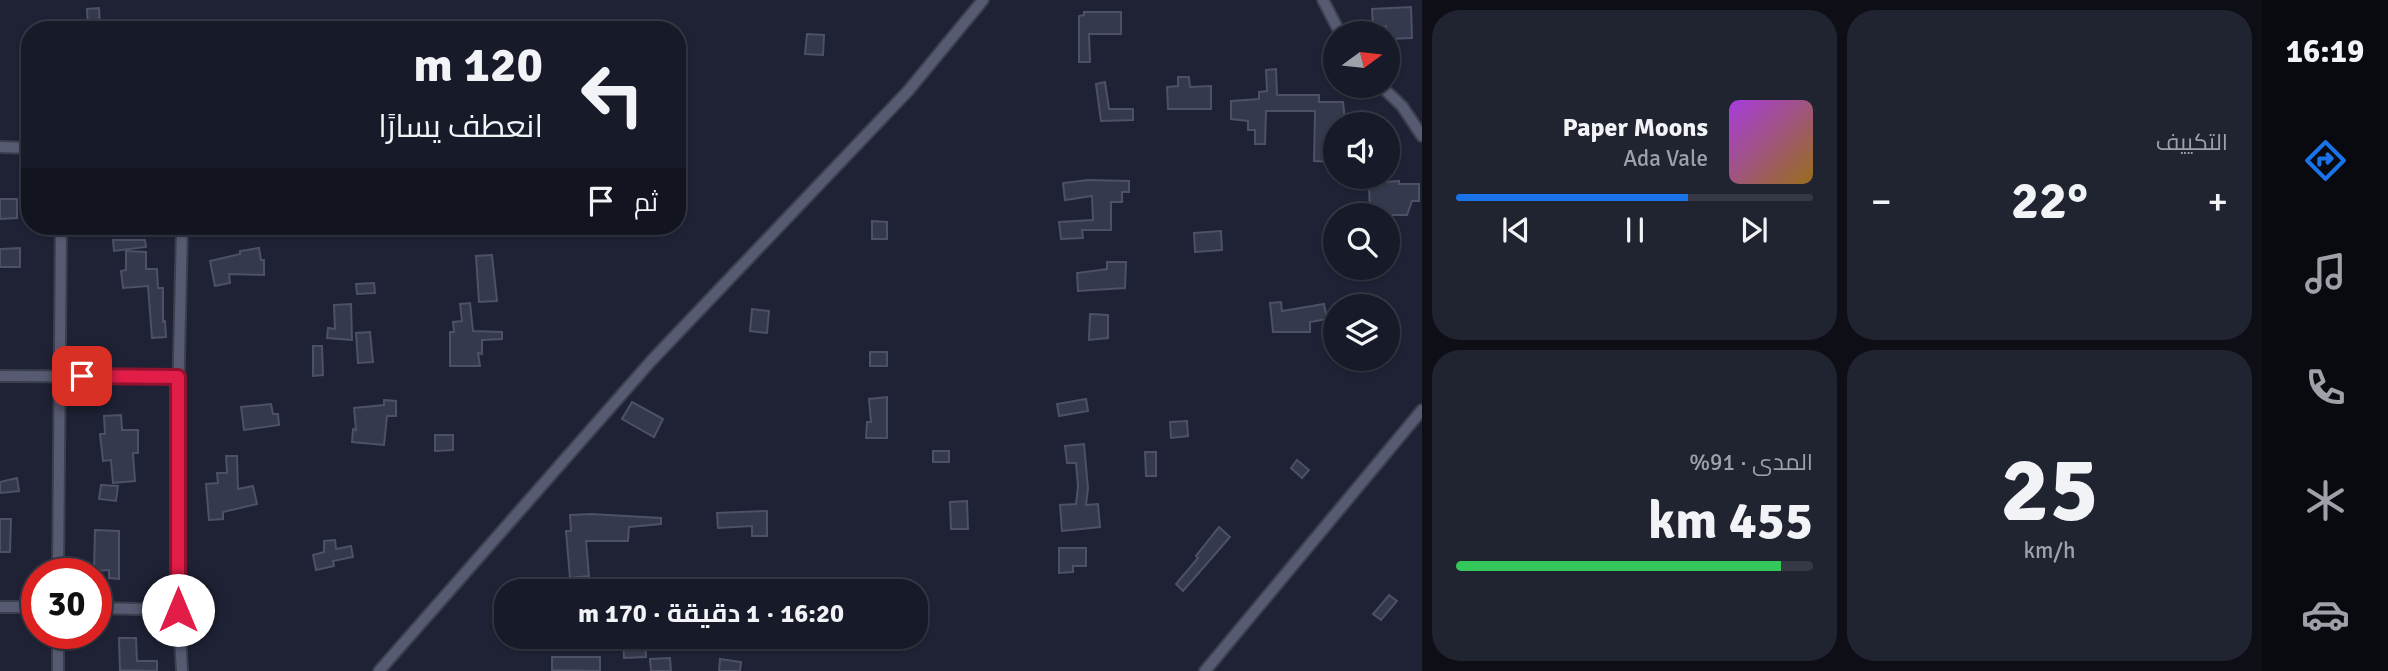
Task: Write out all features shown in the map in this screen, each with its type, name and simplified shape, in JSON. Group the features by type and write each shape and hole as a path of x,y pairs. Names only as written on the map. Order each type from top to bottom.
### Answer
{"street":[{"path":"379,671 652,360 908,91 983,0"},
{"path":"1323,0 1334,21"},
{"path":"1394,98 1422,136"},
{"path":"0,147 21,148"},
{"path":"58,558 61,235"},
{"path":"182,235 178,377 178,610 182,671"},
{"path":"0,376 178,377"},
{"path":"1205,671 1422,410"},
{"path":"0,607 21,607"},
{"path":"112,608 178,610"},
{"path":"58,649 58,671"}],"building":[{"path":"1411,7 1412,38 1400,38 1400,21 1373,21 1372,9"},
{"path":"99,8 100,21 88,21 87,9"},
{"path":"1084,12 1121,12 1121,34 1089,34 1090,62 1079,62 1079,16 1084,15"},
{"path":"807,34 824,35 823,55 805,54"},
{"path":"1276,69 1277,95 1319,95 1319,102 1343,102 1344,112 1323,112 1323,161 1314,161 1315,111 1266,111 1265,144 1255,144 1255,130 1248,130 1248,121 1231,119 1231,101 1259,99 1259,92 1267,91 1266,70"},
{"path":"1178,77 1189,77 1190,87 1211,86 1211,109 1168,109 1167,87 1178,86"},
{"path":"1105,82 1109,109 1133,109 1133,120 1101,121 1096,84"},
{"path":"1088,180 1129,181 1129,192 1122,192 1122,202 1111,202 1111,230 1082,230 1083,238 1061,239 1059,222 1093,220 1092,196 1065,200 1063,183"},
{"path":"1400,184 1419,184 1419,201 1412,201 1407,215 1400,215 1400,203 1370,203 1369,189 1400,189"},
{"path":"0,199 17,199 17,218 0,219"},
{"path":"872,221 887,222 887,239 872,239"},
{"path":"1221,231 1222,250 1195,252 1194,233"},
{"path":"113,240 145,240 146,247 114,251"},
{"path":"20,248 20,267 0,267 0,249"},
{"path":"259,248 261,260 264,260 264,275 229,274 230,283 215,286 210,261"},
{"path":"126,251 146,252 146,269 157,269 158,288 163,288 166,337 152,338 148,286 123,288 121,271 126,270"},
{"path":"492,255 497,301 479,302 476,256"},
{"path":"1107,262 1126,262 1125,288 1078,291 1077,273 1107,269"},
{"path":"374,283 375,293 357,294 356,284"},
{"path":"1281,302 1282,311 1323,304 1323,320 1310,322 1310,332 1273,332 1270,303"},
{"path":"470,303 473,331 502,332 502,339 482,340 482,354 478,353 480,366 450,366 450,332 454,332 453,322 462,321 460,304"},
{"path":"351,304 352,340 327,338 328,328 335,329 334,305"},
{"path":"752,309 769,311 767,333 750,331"},
{"path":"1090,314 1108,315 1108,338 1089,340"},
{"path":"370,332 373,362 358,363 356,333"},
{"path":"313,346 322,346 323,375 313,376"},
{"path":"870,352 887,352 887,366 870,366"},
{"path":"887,397 887,438 866,438 867,422 871,422 869,399"},
{"path":"1086,399 1088,411 1059,416 1057,404"},
{"path":"384,400 396,401 396,416 387,416 384,445 352,442 353,429 356,430 354,408 384,405"},
{"path":"632,402 663,419 654,437 622,419"},
{"path":"271,404 273,414 278,414 279,425 244,430 241,407"},
{"path":"121,415 122,430 138,430 138,453 133,453 135,481 113,483 111,460 103,461 100,434 105,434 104,416"},
{"path":"1187,421 1188,436 1171,438 1170,422"},
{"path":"435,435 453,435 453,450 435,451"},
{"path":"1084,444 1088,488 1086,505 1098,504 1100,527 1062,531 1060,505 1076,504 1078,486 1076,463 1067,463 1065,446"},
{"path":"933,451 949,451 949,462 933,462"},
{"path":"1145,452 1156,452 1156,476 1146,476"},
{"path":"226,456 237,456 238,489 253,486 257,504 223,512 223,519 209,520 206,484 218,483 217,473 227,473"},
{"path":"1297,460 1309,470 1302,478 1291,468"},
{"path":"17,478 19,491 0,493 0,482"},
{"path":"101,485 118,486 116,501 99,499"},
{"path":"967,501 968,529 951,529 950,502"},
{"path":"767,511 767,536 752,536 752,526 718,528 717,513"},
{"path":"570,515 661,518 661,524 629,527 628,541 586,541 589,576 570,578 566,531 571,531"},
{"path":"0,519 11,519 10,552 0,552"},
{"path":"1219,527 1230,537 1183,591 1176,584"},
{"path":"95,530 119,531 119,579 112,578 112,558 94,558"},
{"path":"335,540 336,549 351,546 353,557 333,561 334,566 316,570 313,555 324,552 324,541"},
{"path":"1059,548 1086,548 1086,566 1073,566 1073,572 1059,573"},
{"path":"1389,595 1397,601 1381,620 1373,614"},
{"path":"119,638 136,638 137,661 157,661 157,671 120,670"},
{"path":"624,649 646,649 646,657 624,658"},
{"path":"552,657 600,657 600,671 552,670"},
{"path":"670,658 671,671 651,671 650,659"},
{"path":"720,659 741,662 740,671 719,671"}],"route":[{"path":"82,376 178,377 178,610"}]}
